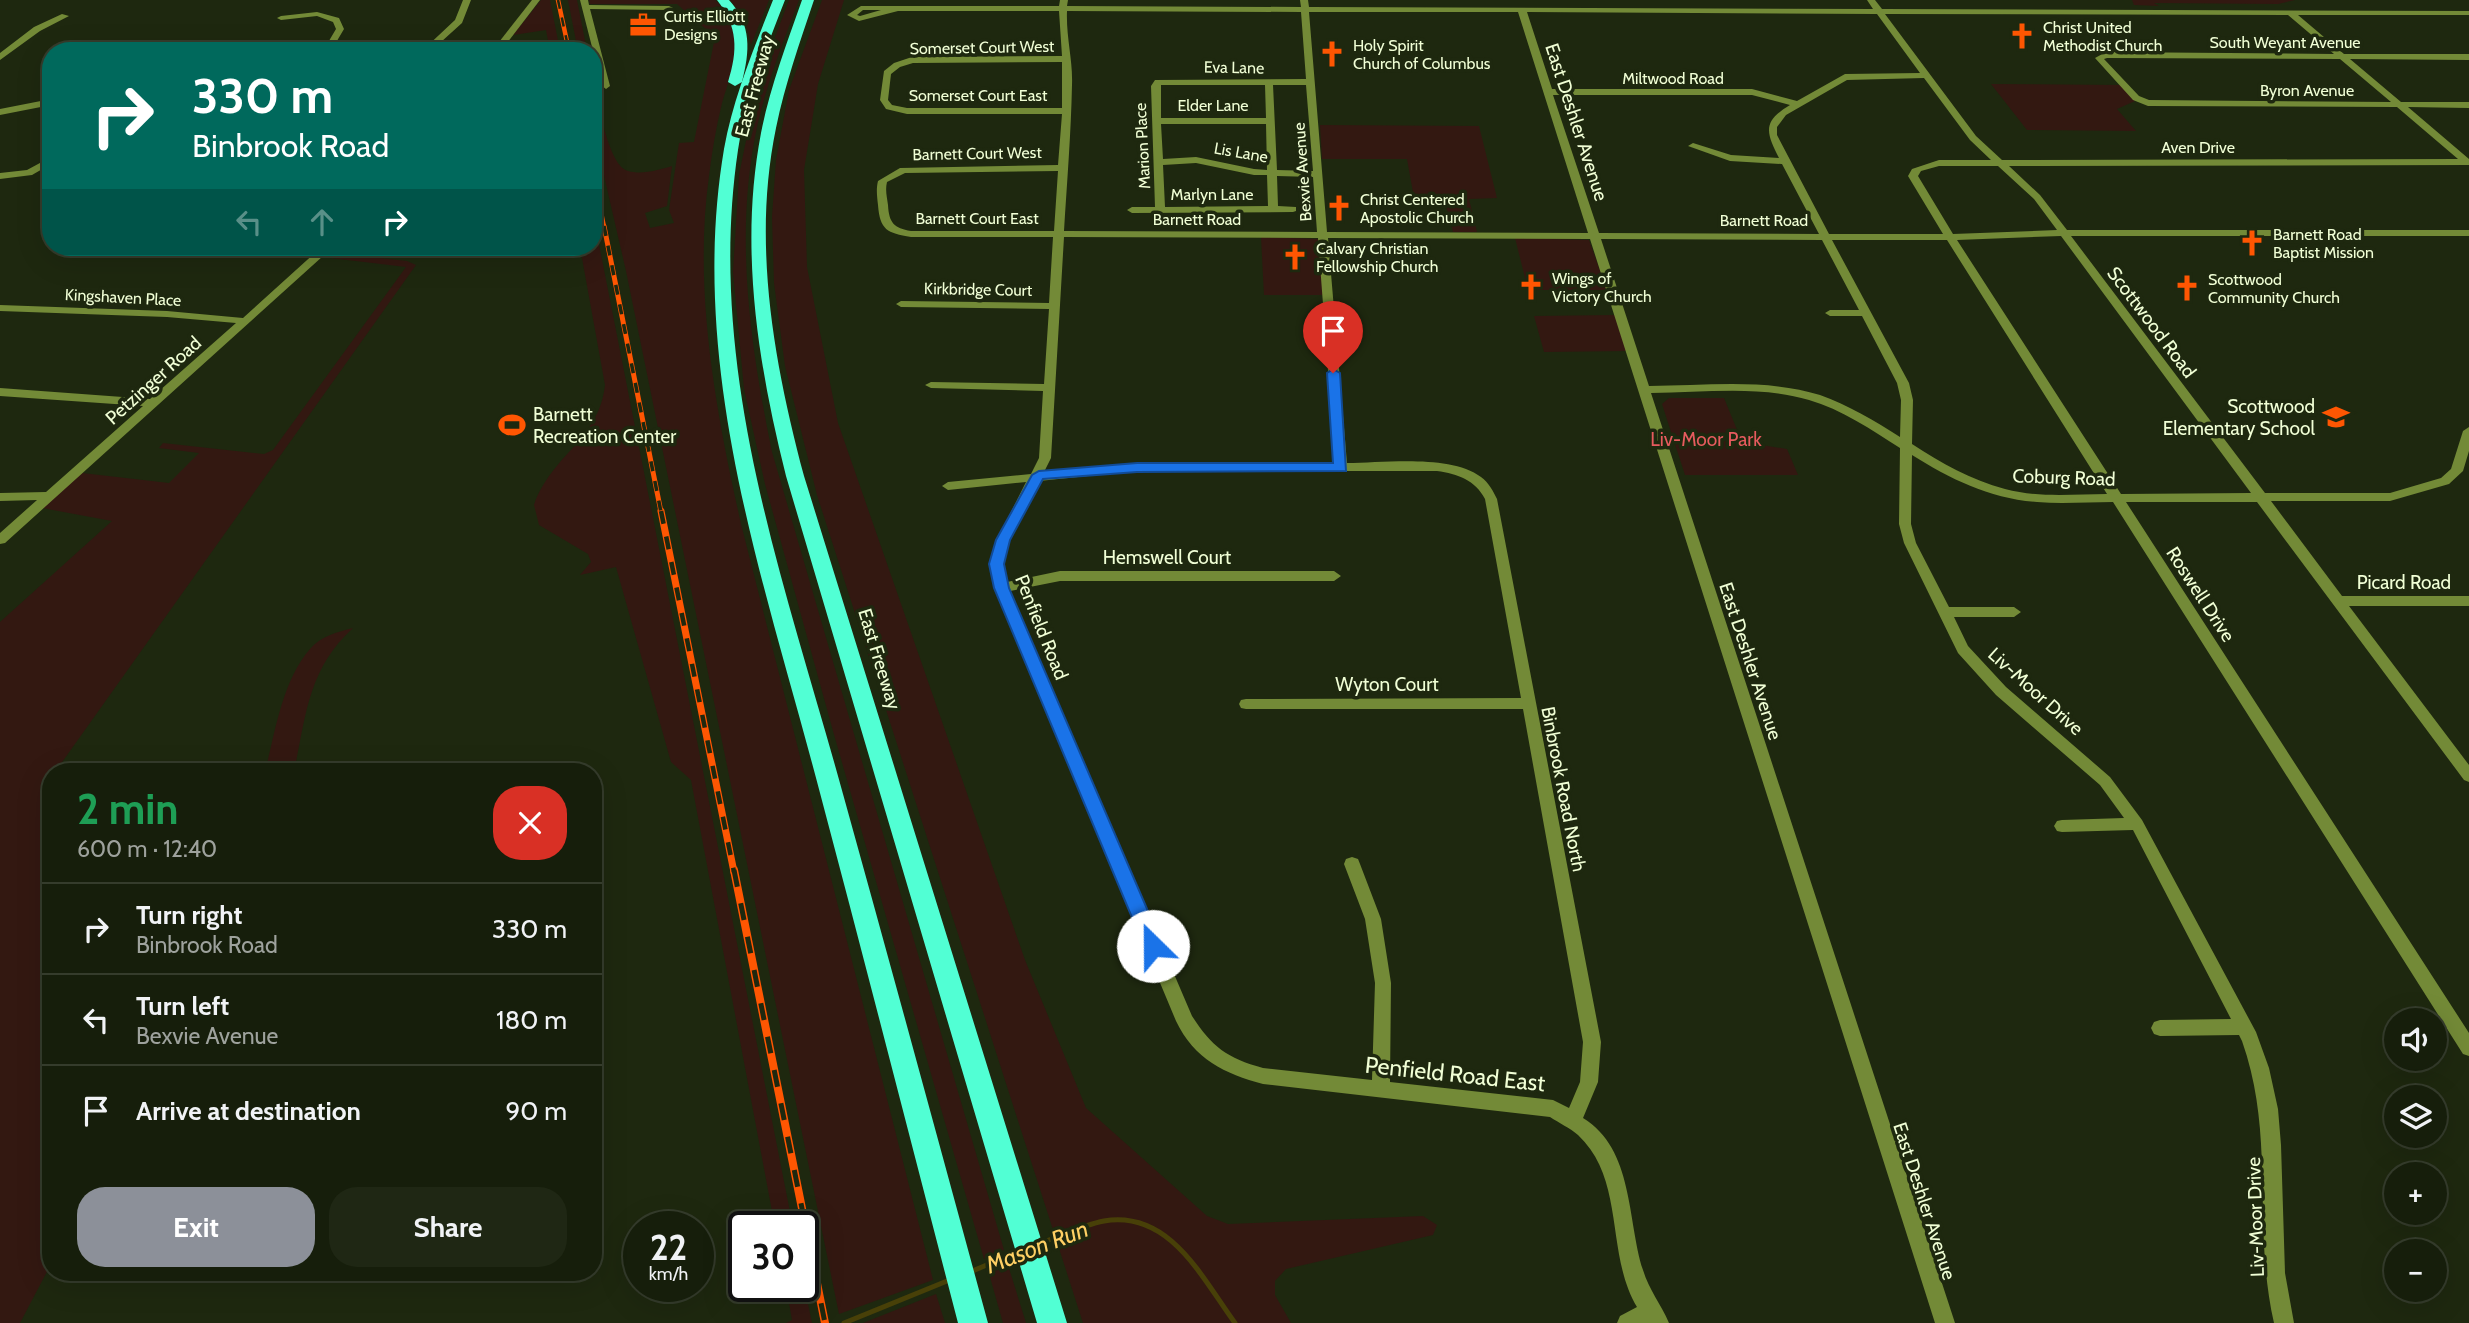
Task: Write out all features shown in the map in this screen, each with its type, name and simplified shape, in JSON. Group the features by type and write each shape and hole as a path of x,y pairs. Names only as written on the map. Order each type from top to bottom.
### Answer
{"highway":[{"path":"723,0 738,20 743,34 742,59 727,114 736,123"},
{"name":"East Freeway","path":"779,0 754,65 736,123 723,205 720,274 724,350 737,433 973,1323"},
{"name":"East Freeway","path":"808,0 777,94 765,148 760,196 759,269 774,389 795,476 1047,1309"}],"street":[{"path":"436,42 459,21 467,0"},
{"path":"503,42 536,0"},
{"name":"Scottwood Road","path":"1871,0 1973,138 2028,186 2469,776"},
{"path":"2068,0 2080,12"},
{"path":"595,42 585,4 668,8"},
{"path":"895,9 964,5 1305,5 1522,11 2469,13"},
{"name":"Penfield Road","path":"1064,5 1068,59 1067,111 1045,458 1039,475 1003,540 996,564 1002,588 1185,1021 1201,1048 1228,1068"},
{"name":"Bexvie Avenue","path":"1305,5 1341,467"},
{"name":"East Deshler Avenue","path":"1522,11 1742,701 1945,1323"},
{"path":"2291,13 2468,162"},
{"path":"281,18 317,14 335,20 340,29 332,42"},
{"path":"0,57 37,29 65,16"},
{"name":"South Weyant Avenue","path":"2144,102 2117,79 2101,61 2101,56 2469,57"},
{"name":"Somerset Court West","path":"889,107 884,100 886,77 897,65 928,59 1068,59"},
{"path":"602,70 606,86"},
{"name":"Liv-Moor Drive","path":"1926,75 1845,77 1783,113 1772,127 1775,144 1827,236 1903,383 1907,400 1905,524 1910,543 1963,649 2001,691 2097,773 2137,824 2244,1027 2263,1075 2271,1122 2275,1273 2284,1323"},
{"name":"Eva Lane","path":"1158,82 1311,82"},
{"name":"Marion Place","path":"1158,82 1155,86 1160,210"},
{"path":"1269,82 1273,209"},
{"name":"Miltwood Road","path":"1547,92 1752,92 1797,104"},
{"name":"Byron Avenue","path":"2144,102 2469,105"},
{"path":"0,112 42,104"},
{"name":"Somerset Court East","path":"889,107 907,111 1067,111"},
{"name":"Elder Lane","path":"1156,121 1271,121"},
{"path":"1693,146 1730,158 1784,161"},
{"name":"Lis Lane","path":"1159,162 1196,160 1273,174 1318,174"},
{"name":"Aven Drive","path":"1927,165 2468,162"},
{"name":"Roswell Drive","path":"1927,165 1917,169 1913,176 1915,183 2469,1048"},
{"path":"0,176 12,176 42,166"},
{"name":"Barnett Court West","path":"894,231 884,222 881,188 883,181 892,174 917,168 1064,168"},
{"name":"Marlyn Lane","path":"1132,210 1293,209"},
{"name":"Barnett Court East","path":"894,231 911,234 1059,234"},
{"name":"Barnett Road","path":"1059,234 1949,237 2064,233 2469,233"},
{"name":"Petzinger Road","path":"0,540 318,256"},
{"name":"Kirkbridge Court","path":"901,304 1055,306"},
{"name":"Kingshaven Place","path":"0,308 167,314 245,321"},
{"path":"1830,313 1868,313"},
{"path":"931,385 1050,388"},
{"name":"Coburg Road","path":"1645,390 1798,393 1831,404 1962,481 2005,495 2037,498 2370,498 2425,489 2445,481 2457,471 2469,431"},
{"path":"0,393 152,403"},
{"path":"948,486 1137,467 1341,467"},
{"name":"Binbrook Road North","path":"1341,467 1437,467 1468,474 1482,483 1491,499 1592,1042 1593,1073 1583,1102 1573,1118"},
{"path":"0,496 49,496"},
{"name":"Hemswell Court","path":"1002,588 1060,576 1334,576"},
{"name":"Picard Road","path":"2339,601 2469,601"},
{"path":"1944,612 2014,612"},
{"name":"Wyton Court","path":"1247,704 1528,703"},
{"path":"2062,826 2137,824"},
{"path":"1352,864 1373,919 1383,983 1381,1090"},
{"path":"2160,1028 2244,1027"},
{"name":"Penfield Road East","path":"1228,1068 1263,1076 1553,1109 1573,1118 1601,1145 1617,1179 1634,1272 1654,1317"},
{"path":"1627,1323 1654,1317"}],"green space":[{"path":"541,0 550,0 558,42 548,42 546,30 513,35"},
{"path":"568,0 577,0 585,42 576,42"},
{"path":"589,0 715,0 728,16 736,35 734,61 714,140 705,219 706,307 716,395 741,524 933,1280 839,1314 626,271 602,167 602,120 615,157 628,171 639,172 672,166 667,206 645,213 650,228 674,223 669,210 679,143 694,142 715,37 677,4 590,4"},
{"path":"730,0 769,0 751,45 744,17"},
{"path":"789,0 799,0 761,111 750,168 746,249 757,371 772,452 1004,1250 984,1259 833,731 765,484 744,389 733,272 739,175 758,82"},
{"path":"822,0 844,0 818,84 804,170 807,267 838,423 1025,960 1086,1108 1207,1216 1228,1224 1423,1216 1437,1225 1433,1235 1286,1269 1275,1281 1275,1295 1291,1323 1083,1323 817,495 785,366 774,283 772,217 776,160 789,90"},
{"path":"2132,0 2295,0 2278,4 2154,3 2159,6 2134,5"},
{"path":"1991,84 2120,85 2135,101 2117,109 2136,131 2027,130"},
{"path":"1320,125 1479,126 1497,198 1469,199 1477,232 1453,232 1444,198 1414,198 1407,159 1322,159"},
{"path":"1261,237 1318,239 1324,295 1264,295"},
{"path":"1515,238 1589,240 1607,290 1528,290"},
{"path":"362,256 407,261 416,265 61,763 42,763 42,1281 20,1323 0,1323 0,622 112,521 42,508 82,473 169,483 199,453 159,448 163,443 264,454 273,450 406,267 322,257"},
{"path":"582,256 601,256 790,1211 772,1211 691,780 671,762 616,567 580,575 591,562 588,554 539,525 534,505 542,487 585,434 601,404 605,385"},
{"path":"1616,315 1629,351 1544,352 1534,316"},
{"name":"Liv-Moor Park","path":"1669,398 1724,398 1742,442 1787,449 1798,475 1685,475 1662,404"},
{"path":"353,628 326,660 318,677 306,712 296,763 267,763 286,692 300,662 319,641"},
{"path":"1007,1262 1026,1323 1003,1323 988,1270"},
{"path":"936,1294 945,1323 863,1323"},
{"path":"789,1302 808,1302 812,1323 786,1323 792,1320"}],"waterway":[{"name":"Mason Run","path":"1038,1244 1104,1221 1127,1220 1148,1226 1182,1251 1235,1323"},
{"name":"Mason Run","path":"970,1272 1020,1251"},
{"name":"Mason Run","path":"844,1323 952,1279"}],"railway":[{"path":"558,0 567,42"},
{"path":"602,217 604,227"},
{"path":"604,226 661,512"},
{"path":"661,511 734,872"},
{"path":"734,870 825,1323"}],"place":[{"name":"Curtis Elliott Designs","path":"643,25"},
{"name":"Christ United Methodist Church","path":"2022,36"},
{"name":"Holy Spirit Church of Columbus","path":"1332,54"},
{"name":"Christ Centered Apostolic Church","path":"1339,208"},
{"name":"Barnett Road Baptist Mission","path":"2252,243"},
{"name":"Calvary Christian Fellowship Church","path":"1295,257"},
{"name":"Wings of Victory Church","path":"1531,287"},
{"name":"Scottwood Community Church","path":"2187,288"},
{"name":"Scottwood Elementary School","path":"2336,417"},
{"name":"Barnett Recreation Center","path":"512,425"}],"route":[{"path":"1153,946 1002,588 996,564 1003,540 1039,475 1137,467 1341,467 1333,373"}]}
